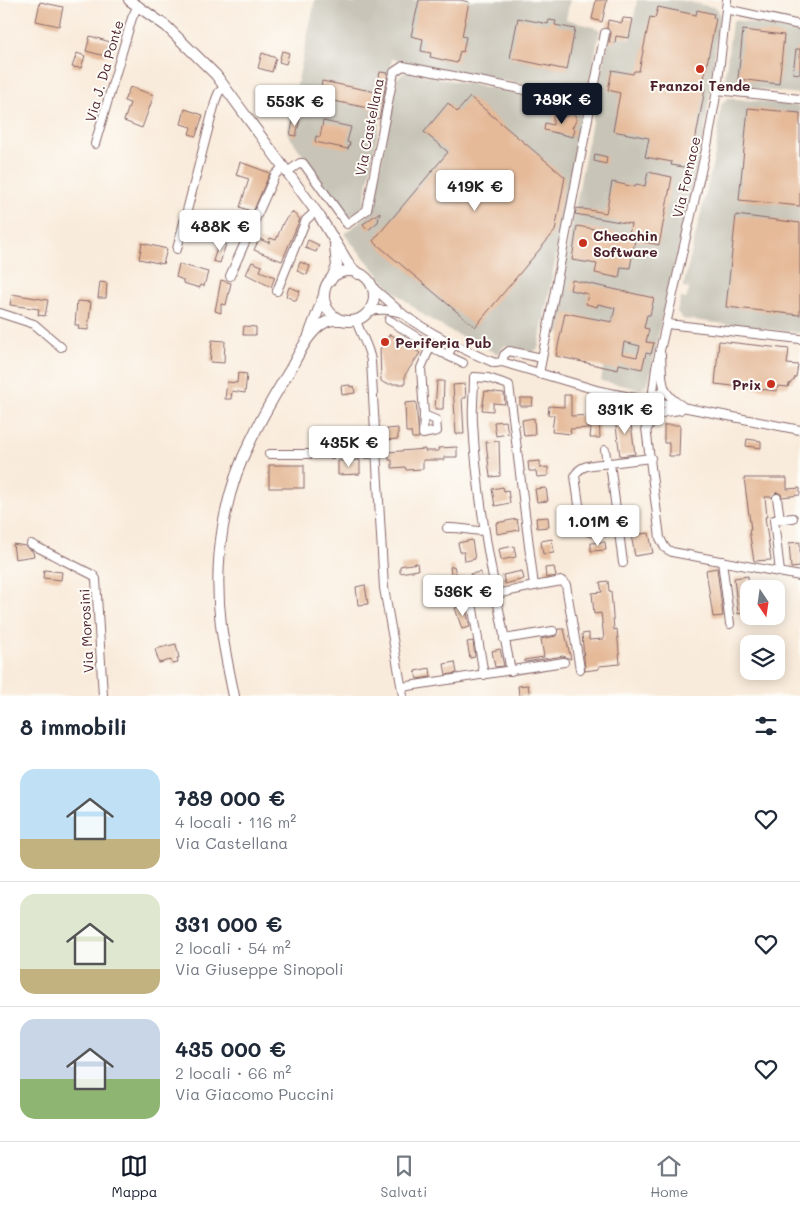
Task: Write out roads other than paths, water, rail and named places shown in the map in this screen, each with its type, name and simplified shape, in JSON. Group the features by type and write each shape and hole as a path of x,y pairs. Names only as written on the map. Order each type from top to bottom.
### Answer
{"main road":[{"path":"134,3 166,26 216,75 316,211 350,266 365,278 371,286 373,300 367,312 356,320 331,320 325,322 308,339"},
{"path":"234,696 223,641 218,593 220,549 226,514 236,477 252,436 308,339 337,266 334,242"},
{"path":"330,280 342,273 358,274"},
{"path":"324,295 330,313 341,320"}],"street":[{"name":"Via Fornace","path":"654,417 656,408 653,387 708,142 717,90 728,0"},
{"name":"Via J. Da Ponte","path":"95,144 132,18 134,3"},
{"path":"726,9 800,25"},
{"path":"539,374 605,33"},
{"name":"Via Castellana","path":"285,169 303,163 347,224 367,210 394,72 403,66 591,103"},
{"path":"177,249 216,99 219,92 225,88"},
{"path":"717,90 800,99"},
{"path":"230,276 274,175 285,169"},
{"path":"277,291 306,220 316,211"},
{"path":"371,286 403,313 454,344 498,363 623,396 800,430"},
{"path":"367,312 386,309 403,313"},
{"path":"0,313 34,324 51,340 62,347"},
{"path":"356,320 370,353 371,360 384,588 403,696"},
{"path":"389,320 430,347 463,363"},
{"path":"667,324 800,339"},
{"path":"446,354 448,354 454,344"},
{"path":"424,415 421,368 430,347"},
{"name":"Via Fornace","path":"661,348 664,389"},
{"path":"488,378 509,351 542,358"},
{"path":"511,671 484,531 473,422 474,373 509,385 534,586"},
{"path":"623,396 642,395 653,387"},
{"path":"644,420 650,407 664,389 672,400 691,410"},
{"path":"623,396 638,408 647,429 661,542 665,548 672,552 800,576"},
{"path":"647,429 654,417 666,412 691,410"},
{"path":"605,450 623,563"},
{"path":"269,454 376,454"},
{"path":"618,530 589,533 584,530 575,476 577,470 582,467 651,458"},
{"path":"777,498 780,519"},
{"path":"780,572 774,520 793,518"},
{"path":"447,528 460,527 470,531 484,531"},
{"name":"Via Morosini","path":"31,544 93,575 96,579 103,696"},
{"path":"722,561 730,624"},
{"path":"496,594 562,581 566,585 580,669"},
{"path":"471,596 484,676"},
{"path":"504,639 553,631"},
{"path":"402,687 484,676 564,662"}],"place":[{"name":"Franzoi Tende","path":"700,69"},
{"name":"Checchin Software","path":"583,243"},
{"name":"Periferia Pub","path":"385,342"},
{"name":"Prix","path":"771,384"}]}
